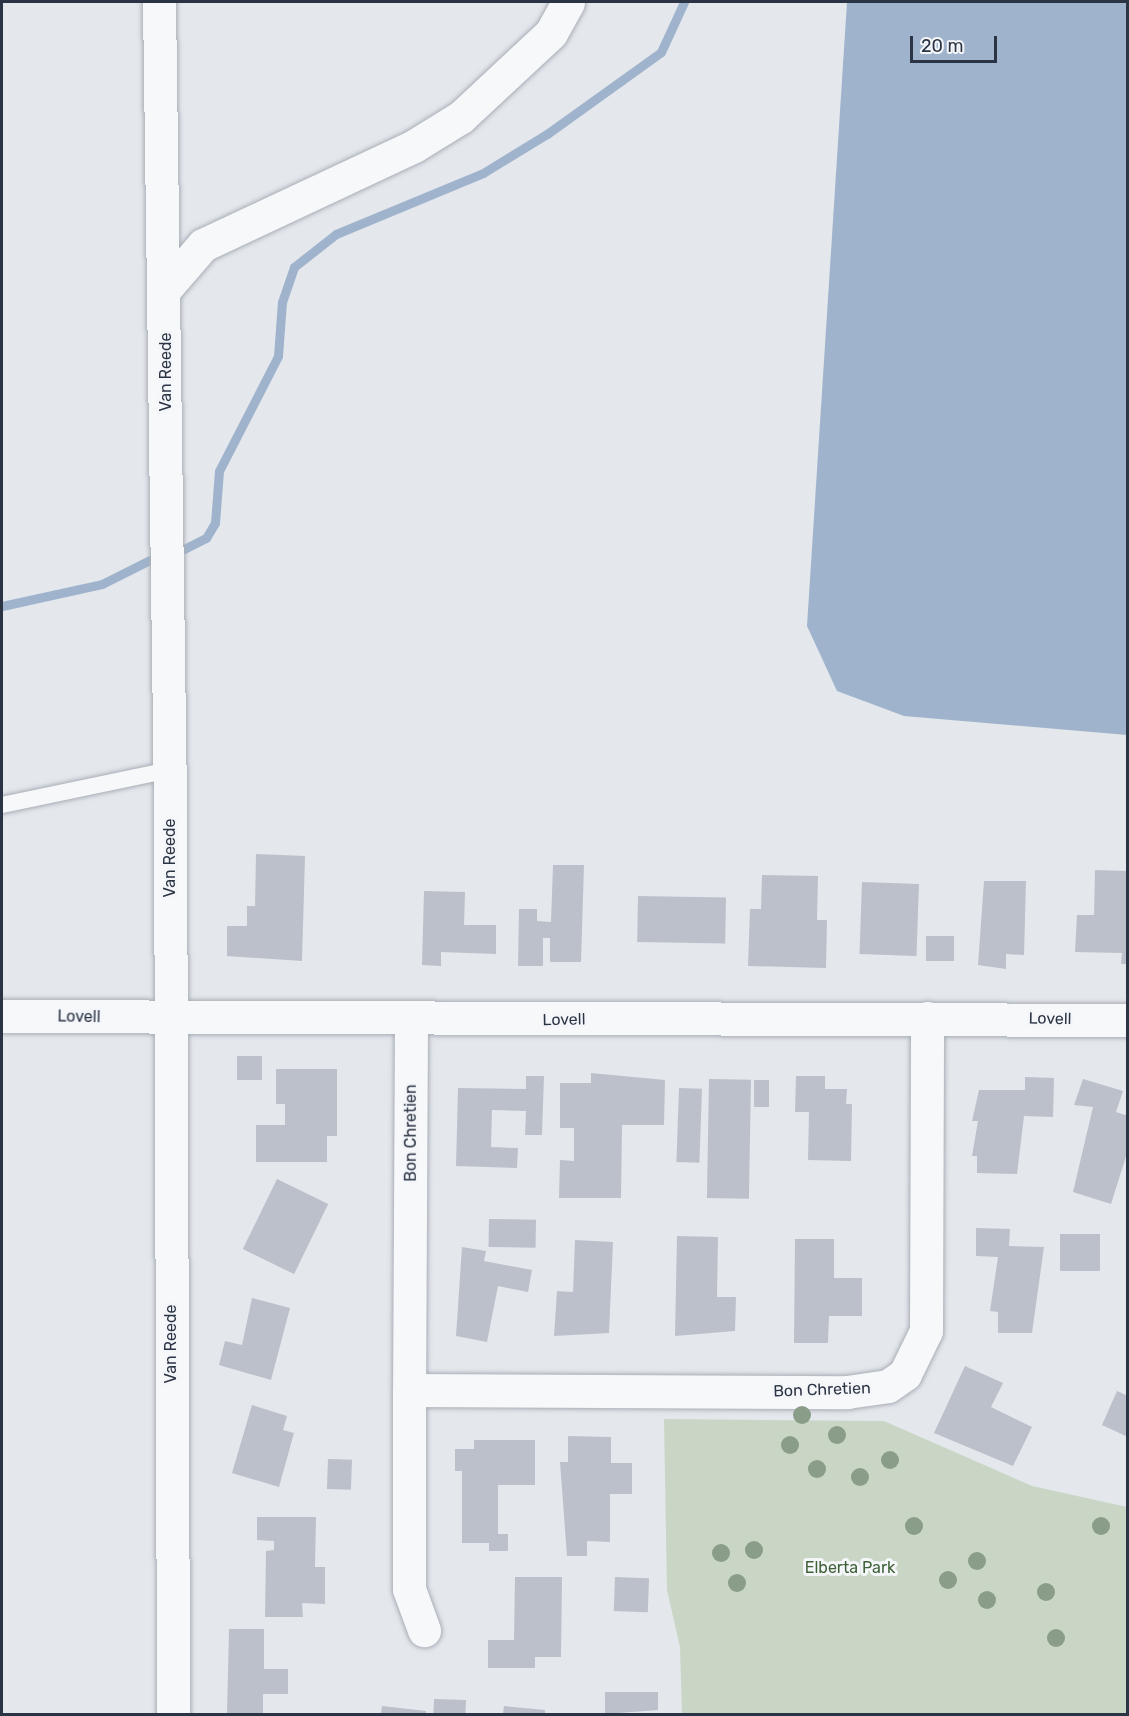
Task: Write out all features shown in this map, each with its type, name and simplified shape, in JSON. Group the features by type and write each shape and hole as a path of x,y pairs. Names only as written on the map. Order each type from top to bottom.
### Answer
{"street":[{"name":"Van Reede","path":"159,2 165,289 169,770 173,1714"},
{"path":"165,289 203,245 414,146 461,117 551,33 568,2"},
{"name":"Lovell","path":"2,1016 411,1021 927,1018 1128,1020"},
{"name":"Bon Chretien","path":"409,1390 847,1392 888,1386 905,1374 926,1331 927,1018"},
{"name":"Bon Chretien","path":"411,1021 409,1589 424,1630"}],"lane":[{"path":"2,805 169,770"}],"green space":[{"name":"Elberta Park","path":"664,1419 884,1421 1032,1486 1127,1507 1127,1714 682,1714 680,1647 667,1590"}],"water":[{"path":"847,2 1127,2 1127,735 904,716 837,691 807,626"}],"building":[{"path":"256,854 305,856 302,961 227,956 227,926 247,926 247,906 255,906"},
{"path":"553,865 584,865 581,962 550,962 550,938 543,938 543,966 518,966 519,909 537,909 537,921 551,922"},
{"path":"1095,870 1127,871 1128,964 1121,964 1122,953 1075,952 1077,915 1094,915"},
{"path":"762,875 818,876 817,920 827,920 826,968 748,966 750,909 761,909"},
{"path":"984,881 1026,881 1024,955 1006,954 1006,969 978,965"},
{"path":"862,882 919,884 916,956 859,954"},
{"path":"424,891 465,892 464,925 496,925 496,954 441,952 441,966 422,965"},
{"path":"638,896 726,898 725,944 637,942"},
{"path":"926,936 954,936 954,961 926,961"},
{"path":"237,1056 262,1056 262,1080 237,1080"},
{"path":"276,1069 337,1069 337,1136 327,1136 327,1162 256,1162 256,1125 285,1125 285,1104 276,1104"},
{"path":"591,1073 665,1080 664,1125 622,1125 621,1198 559,1198 560,1160 574,1161 574,1128 560,1128 560,1083 591,1083"},
{"path":"526,1076 544,1076 542,1135 525,1135 526,1111 492,1110 491,1147 518,1148 517,1168 456,1166 458,1088 526,1089"},
{"path":"796,1076 825,1076 825,1089 847,1089 846,1104 852,1104 851,1161 808,1160 809,1112 795,1112"},
{"path":"1025,1077 1054,1078 1053,1117 1024,1116 1017,1174 977,1173 977,1156 972,1156 978,1121 972,1121 979,1090 1025,1090"},
{"path":"709,1079 751,1080 749,1199 707,1198"},
{"path":"1083,1079 1123,1091 1116,1112 1125,1115 1128,1111 1128,1150 1111,1204 1073,1192 1093,1107 1074,1105"},
{"path":"754,1080 769,1080 769,1107 754,1107"},
{"path":"679,1088 702,1089 699,1163 676,1162"},
{"path":"277,1179 328,1204 294,1274 243,1249"},
{"path":"489,1219 536,1220 536,1248 489,1247"},
{"path":"976,1228 1010,1229 1009,1246 1044,1247 1032,1333 998,1333 998,1312 990,1311 998,1257 976,1256"},
{"path":"1060,1234 1100,1234 1100,1271 1060,1271"},
{"path":"677,1236 718,1237 717,1297 736,1297 735,1331 675,1336"},
{"path":"795,1239 834,1239 834,1278 862,1278 862,1316 829,1316 828,1343 794,1343"},
{"path":"575,1240 613,1242 609,1333 554,1336 557,1291 573,1292"},
{"path":"462,1247 486,1251 484,1261 532,1270 528,1292 498,1286 487,1342 456,1336"},
{"path":"252,1298 290,1308 271,1380 219,1365 225,1341 242,1345"},
{"path":"965,1366 1003,1383 991,1407 1032,1427 1013,1466 934,1433"},
{"path":"1117,1391 1128,1396 1128,1437 1102,1425"},
{"path":"252,1405 287,1416 283,1430 294,1433 279,1487 232,1473"},
{"path":"568,1436 611,1437 611,1463 632,1463 632,1494 610,1494 610,1542 587,1541 587,1556 567,1556 560,1462 568,1462"},
{"path":"474,1440 535,1440 535,1485 498,1485 498,1534 508,1534 508,1551 489,1551 489,1543 462,1543 462,1471 455,1471 455,1449 474,1449"},
{"path":"328,1459 352,1460 351,1490 327,1489"},
{"path":"257,1517 316,1517 315,1567 325,1567 325,1604 302,1603 303,1617 265,1617 266,1551 274,1550 274,1541 257,1540"},
{"path":"515,1577 562,1577 561,1657 535,1657 535,1668 488,1668 488,1640 514,1640"},
{"path":"615,1577 649,1578 648,1612 614,1611"},
{"path":"229,1629 264,1629 264,1669 288,1669 288,1694 263,1694 263,1714 227,1714"},
{"path":"605,1692 658,1692 658,1710 605,1714"},
{"path":"434,1699 466,1700 465,1714 433,1714"},
{"path":"382,1706 426,1711 426,1714 381,1714"},
{"path":"504,1706 545,1710 545,1714 503,1714"}],"waterway":[{"path":"184,549 206,538 215,523 219,471 278,356 282,302 294,267 336,234 483,173 547,134 661,52 684,2"},
{"path":"2,606 102,584 150,560"}]}
